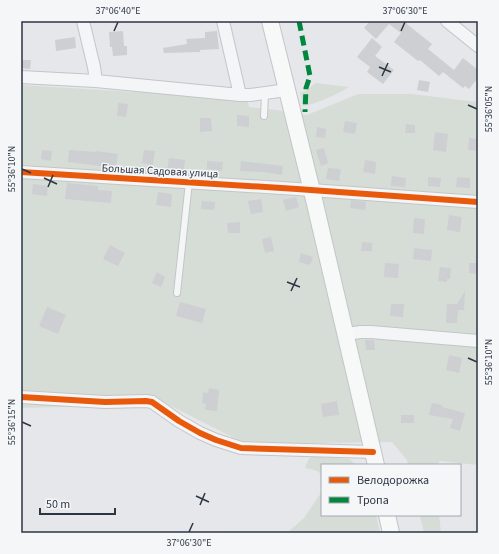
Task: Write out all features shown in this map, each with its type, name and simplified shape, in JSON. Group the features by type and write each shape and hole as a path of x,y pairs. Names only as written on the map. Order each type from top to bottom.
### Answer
{"main road":[{"path":"270,21 312,190 354,333 375,458"},
{"path":"388,516 391,533"}],"street":[{"path":"83,21 96,81"},
{"path":"223,21 240,95"},
{"path":"447,21 478,46"},
{"path":"21,77 96,81 240,95 265,94 287,90"},
{"name":"Большая Садовая улица","path":"21,172 478,202"},
{"path":"354,333 379,333 478,341"},
{"path":"21,397 105,402 152,402 179,421 200,433 241,448 375,458"}],"lane":[{"path":"264,116 265,94"},
{"path":"177,293 189,182"}],"shaded area":[{"path":"315,83 349,87 327,98 303,106 300,92 310,88"},
{"path":"21,85 182,95 248,102 249,107 307,115 358,94 411,94 478,102 478,465 440,461 438,464 408,464 407,460 392,442 246,444 167,404 21,408"},
{"path":"312,456 349,459 355,464 321,464 321,474 312,469 305,468 308,460"},
{"path":"321,493 321,516 376,516 380,533 287,533 304,518"},
{"path":"420,516 439,516 441,533 424,533"}],"building":[{"path":"370,21 403,21 432,44 428,49 454,70 463,58 478,70 478,78 469,89 465,86 463,88 443,72 439,76 420,60 418,61 394,42 401,33 389,24 376,39 364,28"},
{"path":"123,31 124,46 127,46 127,55 113,56 112,47 110,47 109,32"},
{"path":"217,31 219,49 200,50 200,52 164,53 163,48 187,44 186,39 205,38 205,32"},
{"path":"75,37 76,48 56,51 55,40"},
{"path":"372,38 382,47 375,56 394,70 383,84 367,72 370,67 357,57"},
{"path":"21,60 31,60 30,69 21,68"},
{"path":"419,80 430,82 428,92 417,90"},
{"path":"118,103 128,104 126,117 117,116"},
{"path":"237,115 249,116 249,127 237,126"},
{"path":"200,118 211,118 212,131 200,132"},
{"path":"345,121 357,123 355,134 343,132"},
{"path":"406,124 415,125 415,133 405,133"},
{"path":"317,127 326,129 325,138 316,137"},
{"path":"435,132 448,134 446,152 433,150"},
{"path":"469,138 478,139 478,151 468,150"},
{"path":"324,148 328,163 321,166 316,150"},
{"path":"42,150 52,151 51,161 41,159"},
{"path":"69,150 96,151 118,154 116,168 68,162"},
{"path":"144,150 155,151 153,165 142,163"},
{"path":"169,158 185,160 183,173 167,171"},
{"path":"365,160 376,162 375,174 363,172"},
{"path":"207,161 223,162 222,171 207,169"},
{"path":"241,161 283,166 282,175 264,172 240,171"},
{"path":"328,168 341,169 339,181 326,179"},
{"path":"392,176 406,178 405,187 391,186"},
{"path":"428,177 441,178 440,187 428,186"},
{"path":"457,177 470,178 470,188 456,187"},
{"path":"67,183 98,186 98,190 112,191 111,203 65,199"},
{"path":"33,184 48,186 47,196 32,194"},
{"path":"158,192 172,194 171,207 156,205"},
{"path":"296,197 299,207 286,211 283,200"},
{"path":"261,199 263,212 251,214 248,201"},
{"path":"351,200 366,202 365,210 350,208"},
{"path":"202,201 215,202 214,210 201,209"},
{"path":"449,215 462,217 460,232 447,230"},
{"path":"414,218 425,219 424,234 413,233"},
{"path":"240,222 240,233 228,233 227,223"},
{"path":"271,237 274,251 265,253 262,239"},
{"path":"362,242 372,243 372,251 361,251"},
{"path":"110,245 125,253 118,266 103,259"},
{"path":"414,248 432,250 431,261 413,259"},
{"path":"301,253 313,257 310,265 299,262"},
{"path":"385,263 399,264 398,278 384,277"},
{"path":"469,263 478,263 478,274 469,273"},
{"path":"440,267 451,268 450,279 447,279 447,282 438,281"},
{"path":"157,272 165,277 161,287 152,283"},
{"path":"465,291 464,310 458,310 457,323 446,323 447,304 457,304"},
{"path":"180,302 206,309 202,323 176,316"},
{"path":"391,304 404,304 403,317 390,316"},
{"path":"47,307 66,315 58,334 39,326"},
{"path":"365,340 374,340 375,350 366,350"},
{"path":"449,355 462,358 459,373 446,370"},
{"path":"209,388 219,390 217,411 205,410 206,404 202,403 203,392 208,393"},
{"path":"337,401 339,415 323,417 321,404"},
{"path":"432,403 465,413 460,431 450,428 453,419 429,415"},
{"path":"401,415 414,415 414,423 401,423"}],"marked path":[{"path":"299,21 310,76 306,88 305,112"}],"cycle path":[{"path":"21,172 478,202"},
{"path":"21,397 105,402 152,402 179,421 200,433 241,448 373,452"}]}
